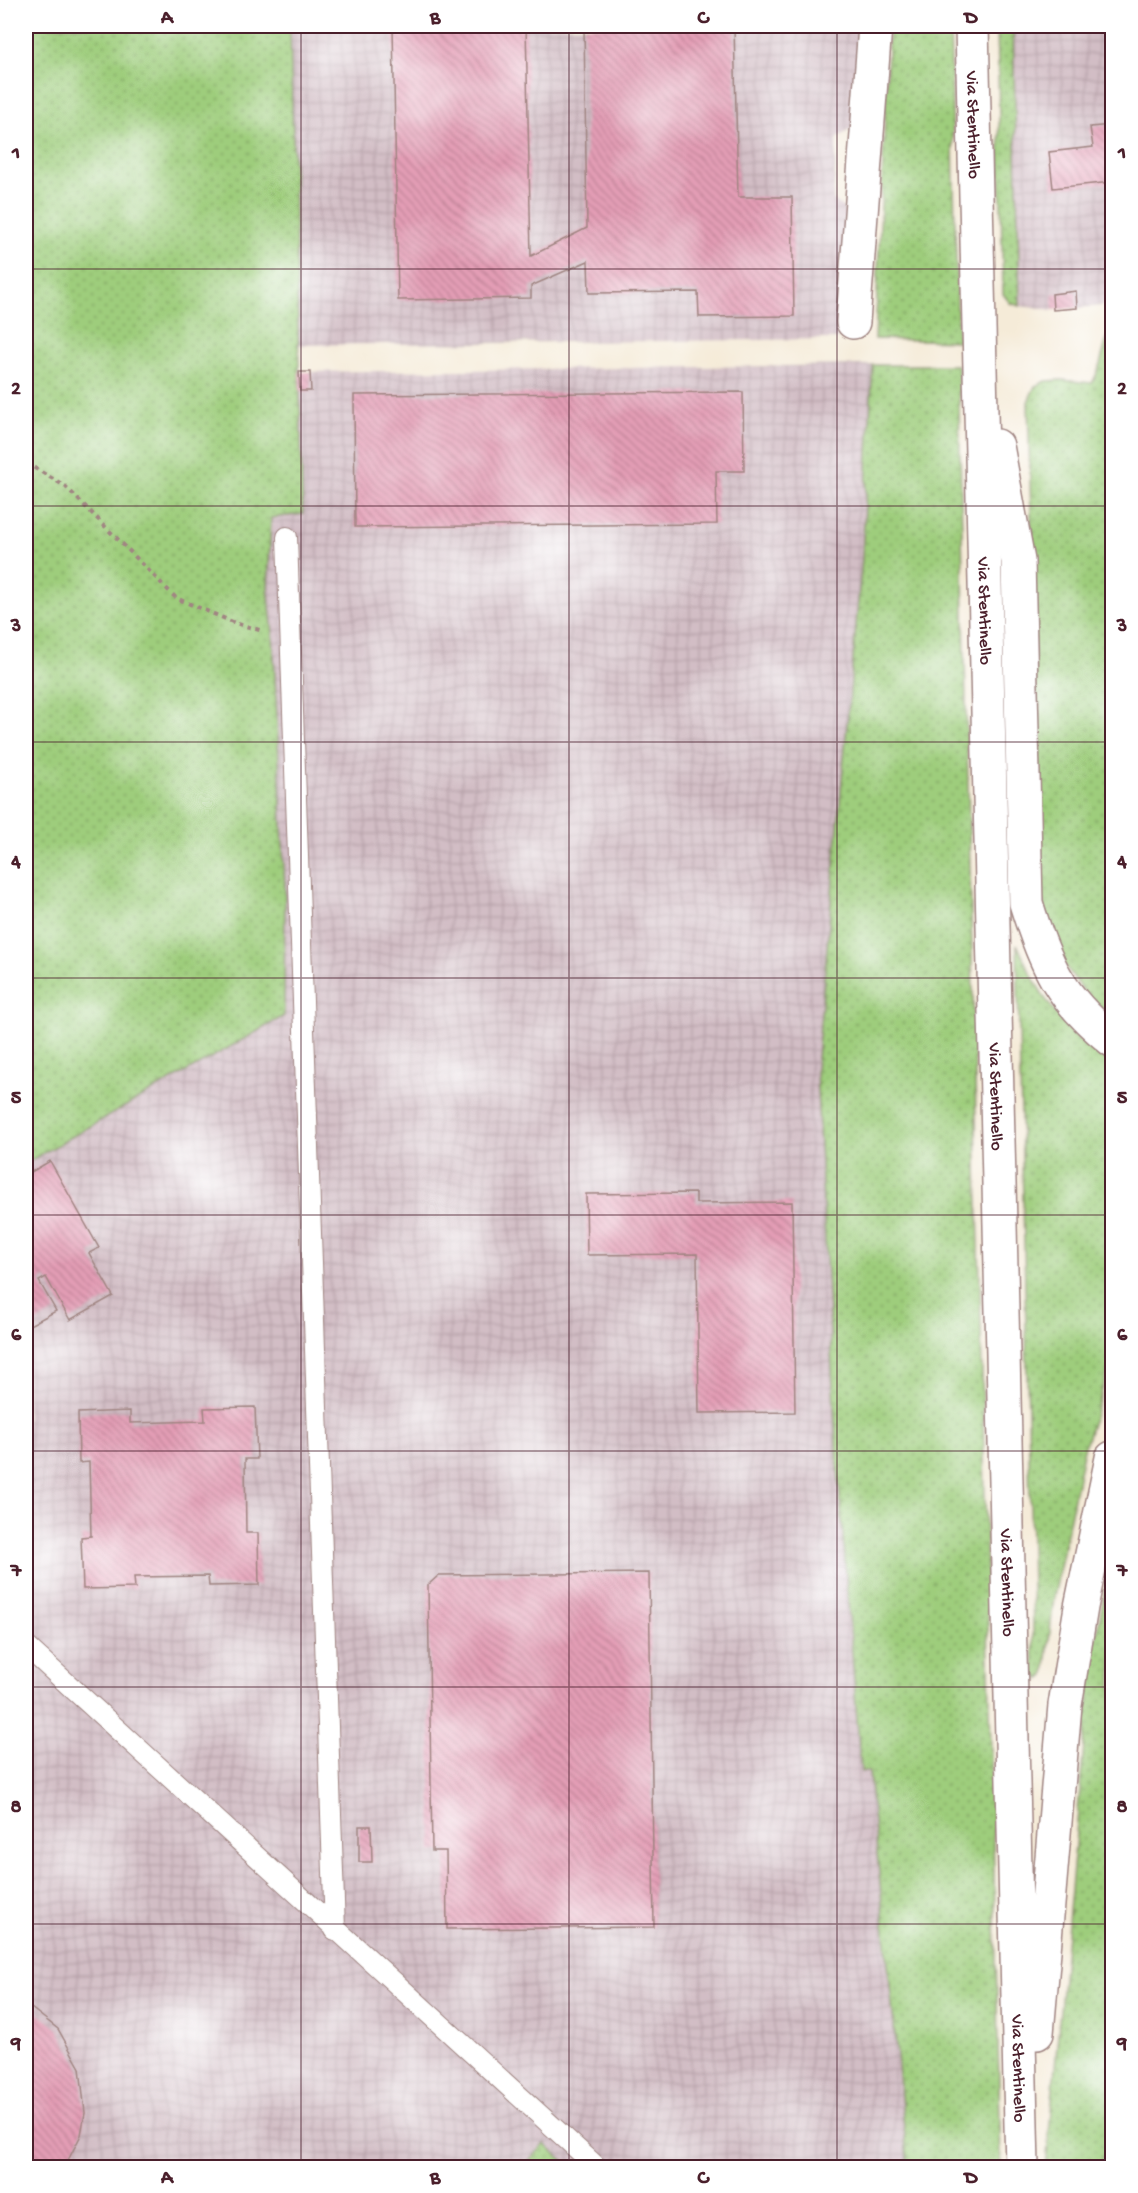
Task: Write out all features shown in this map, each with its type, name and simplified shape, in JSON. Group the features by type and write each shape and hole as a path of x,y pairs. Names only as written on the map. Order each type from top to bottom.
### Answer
{"street":[{"path":"853,322 875,26"},
{"name":"Via Stentinello","path":"972,26 1024,2168"},
{"path":"978,341 1018,561 1026,903 1040,948 1058,984 1085,1018 1113,1040"},
{"path":"1024,2168 1065,1705 1081,1607 1113,1458"},
{"path":"1012,1691 1020,1705 1034,1714 1050,1714 1065,1705"}],"lane":[{"path":"287,537 335,1930"},
{"path":"26,1646 598,2168"}],"path":[{"path":"26,463 65,486 176,598 235,623 273,634 291,634"}],"shaded area":[{"path":"290,26 861,26 853,128 837,138 833,199 847,211 838,339 299,345"},
{"path":"1013,26 1112,26 1112,300 1101,306 1053,310 1020,306"},
{"path":"873,365 862,558 816,1070 836,1444 861,1771 869,1772 908,2167 26,2167 26,1163 284,1016 285,889 273,634 268,587 271,518 303,514 299,372"}],"green space":[{"path":"26,26 290,26 303,514 271,518 268,587 273,634 285,889 284,1016 26,1163"},
{"path":"889,26 950,26 958,341 875,339"},
{"path":"997,26 1013,26 1020,306 1010,303 1003,294"},
{"path":"1110,332 1112,332 1112,1021 1090,1000 1063,963 1041,898 1028,402 1035,386 1046,381 1092,383"},
{"path":"873,365 958,365 1001,2167 908,2167 869,1772 861,1772 836,1444 816,1070 862,558"},
{"path":"1017,944 1034,980 1055,1012 1080,1040 1112,1064 1112,1359 1083,1453 1054,1597 1045,1676 1040,1680 1034,1673"},
{"path":"1112,1552 1112,2121 1101,2167 1046,2167 1087,1711 1095,1644"},
{"path":"545,2144 571,2167 523,2167"}],"building":[{"path":"393,26 526,26 531,256 587,228 584,26 734,26 738,197 792,197 794,316 699,317 698,292 589,293 588,261 531,286 531,298 398,300"},
{"path":"1112,125 1112,182 1053,188 1049,152 1093,147 1090,127"},
{"path":"1076,291 1077,308 1053,310 1052,294"},
{"path":"299,372 310,372 311,391 300,391"},
{"path":"743,392 744,471 716,471 717,524 355,527 354,395"},
{"path":"50,1161 99,1248 89,1253 113,1296 70,1320 46,1277 39,1281 56,1311 26,1327 26,1175"},
{"path":"696,1193 696,1203 792,1202 795,1412 699,1413 697,1254 587,1255 586,1194"},
{"path":"255,1407 257,1459 245,1459 246,1533 258,1533 259,1585 209,1586 208,1576 134,1577 135,1588 83,1589 81,1537 91,1536 89,1462 79,1463 78,1413 130,1411 130,1423 205,1421 204,1408"},
{"path":"649,1573 654,1927 447,1929 446,1851 432,1851 428,1585 439,1575"},
{"path":"359,1826 371,1826 372,1862 359,1862"},
{"path":"26,2004 58,2029 80,2068 85,2113 81,2135 64,2168 26,2168"}]}
